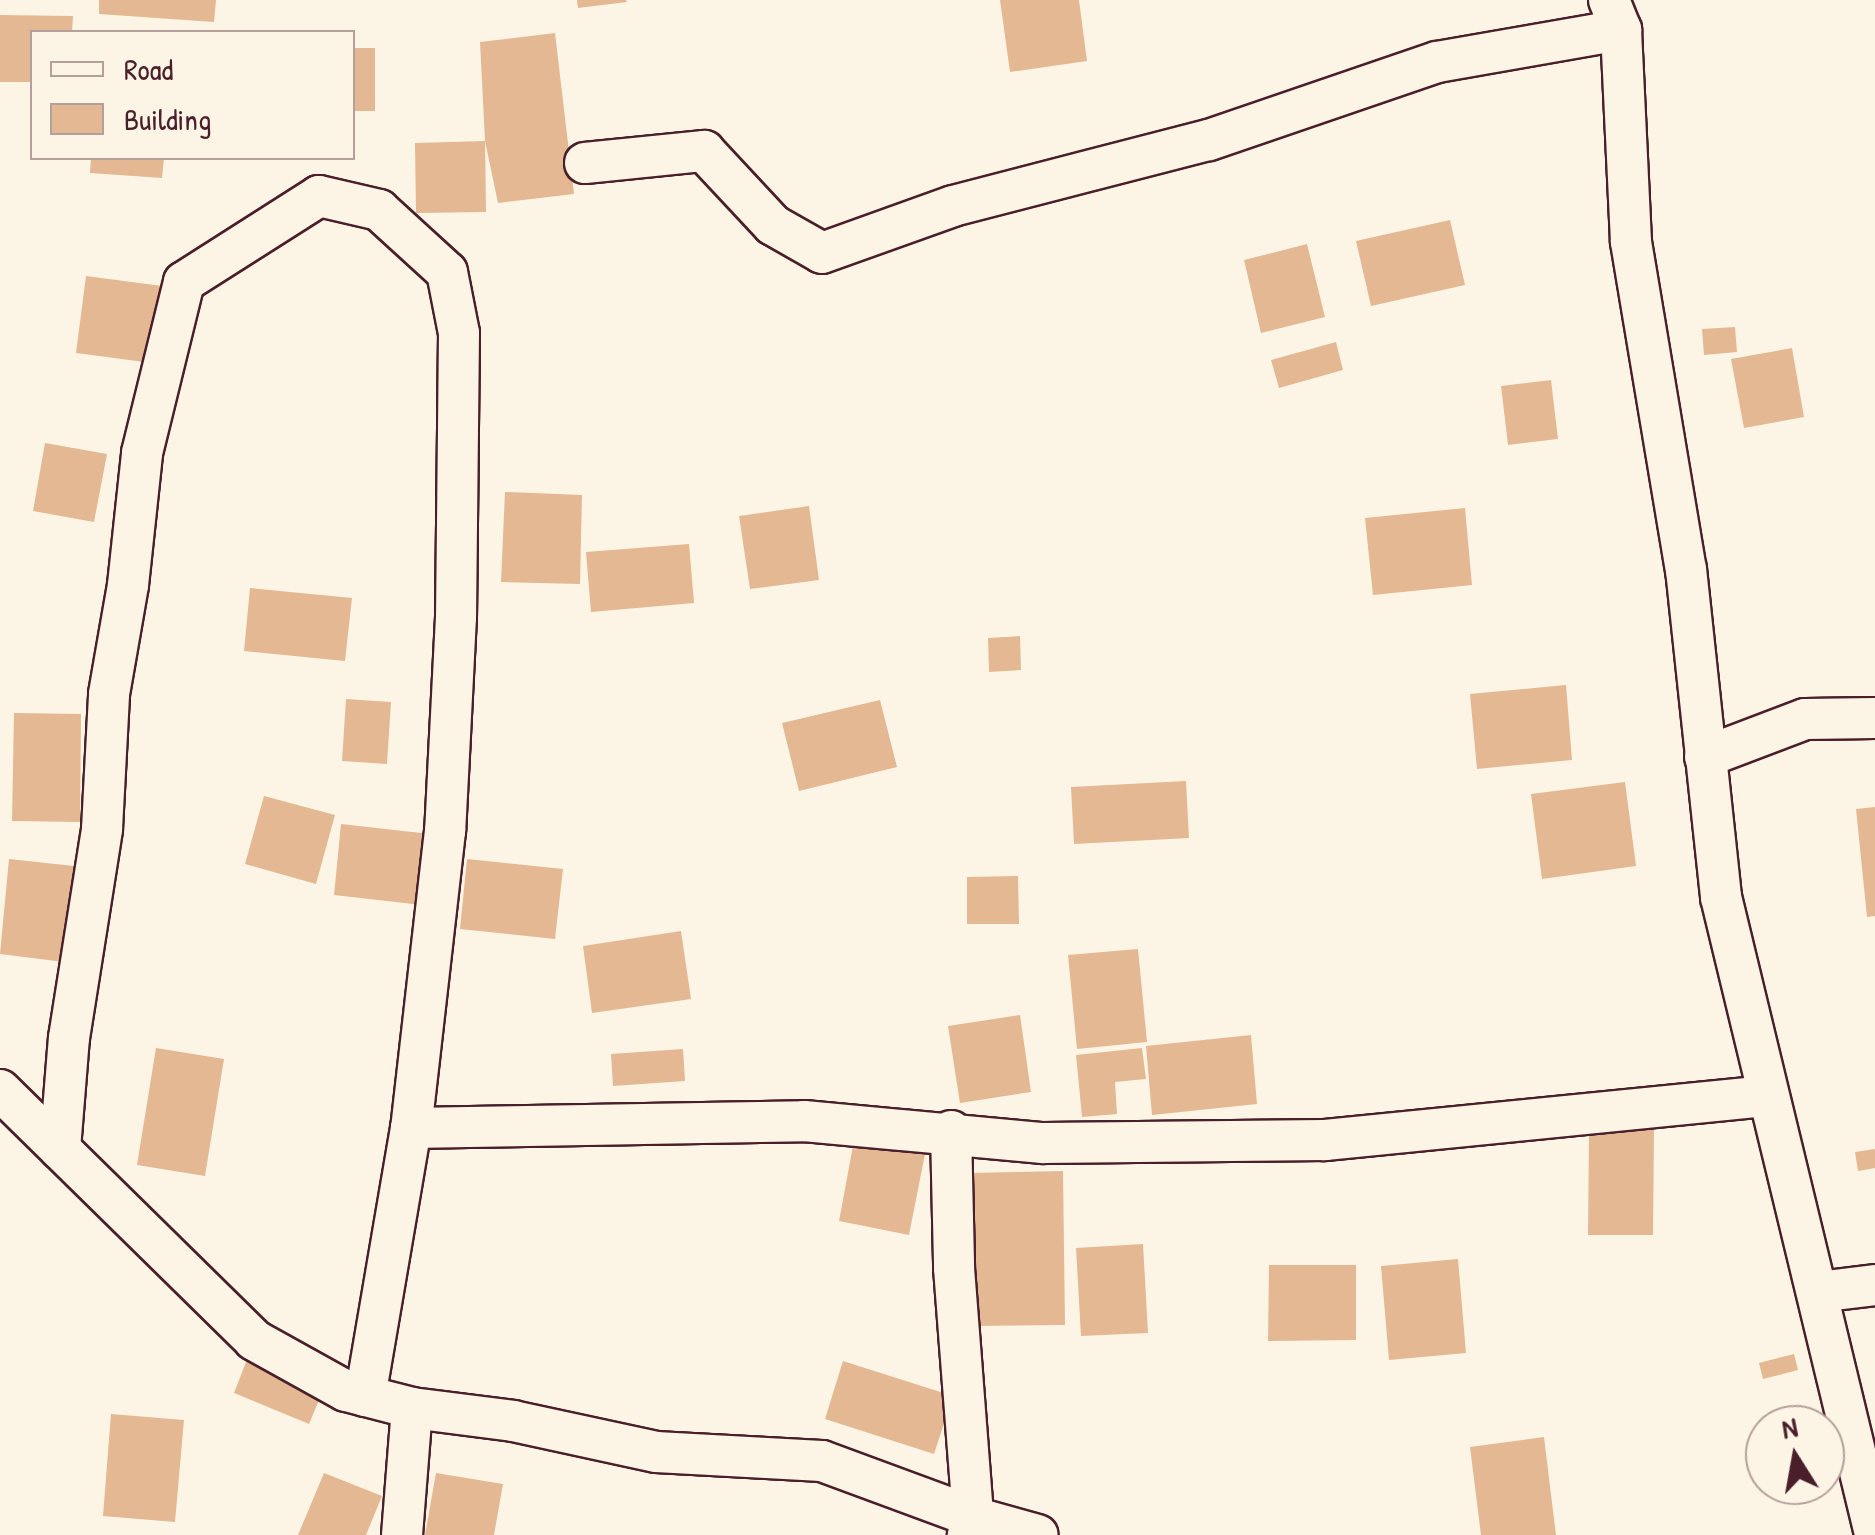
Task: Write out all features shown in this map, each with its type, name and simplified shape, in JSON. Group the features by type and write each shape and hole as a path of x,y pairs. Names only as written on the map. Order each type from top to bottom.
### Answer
{"street":[{"path":"584,163 704,150 773,225 822,253 953,206 1209,140 1437,62 1615,15 1631,242 1686,569 1721,897 1875,1534"},
{"path":"60,1149 69,1038 102,829 109,694 128,585 142,453 184,282 319,196 379,210 447,272 459,332 456,617 446,831 411,1128 364,1396"},
{"path":"1705,757 1805,719 1875,718"},
{"path":"0,1090 254,1340 346,1392 412,1408 513,1421 656,1452 822,1461 970,1526 1038,1535"},
{"path":"411,1128 804,1121 1043,1142 1325,1140 1768,1096"},
{"path":"951,1131 954,1268 970,1526"},
{"path":"1818,1292 1875,1285"},
{"path":"402,1535 412,1408"}],"building":[{"path":"99,0 216,0 214,22 99,14"},
{"path":"577,0 626,0 627,2 578,8"},
{"path":"1000,0 1079,0 1087,61 1010,72"},
{"path":"0,15 73,16 72,30 30,30 30,82 0,82"},
{"path":"555,33 574,194 498,203 485,141 480,42"},
{"path":"355,48 375,48 375,111 355,111"},
{"path":"485,141 486,212 416,213 415,143"},
{"path":"91,160 164,160 162,178 90,173"},
{"path":"1450,220 1465,285 1371,306 1356,241"},
{"path":"1307,244 1325,317 1261,333 1244,260"},
{"path":"86,276 162,286 152,363 76,353"},
{"path":"1735,327 1737,352 1704,355 1702,329"},
{"path":"1336,342 1343,370 1279,388 1271,360"},
{"path":"1792,348 1804,417 1744,428 1731,359"},
{"path":"1551,380 1558,439 1508,445 1501,386"},
{"path":"45,443 107,454 94,522 33,511"},
{"path":"505,492 582,495 580,584 501,582"},
{"path":"809,506 819,580 750,589 739,516"},
{"path":"1465,508 1472,585 1373,595 1365,518"},
{"path":"689,544 694,603 591,612 586,552"},
{"path":"250,588 352,598 345,661 244,651"},
{"path":"1020,636 1021,670 989,672 988,638"},
{"path":"1566,685 1572,760 1477,769 1470,694"},
{"path":"346,699 391,702 387,764 342,761"},
{"path":"880,700 897,767 799,791 782,723"},
{"path":"14,713 81,714 80,822 12,821"},
{"path":"1186,781 1189,838 1074,844 1071,787"},
{"path":"1625,782 1636,866 1542,879 1531,794"},
{"path":"264,796 335,815 316,884 245,864"},
{"path":"1875,807 1875,916 1867,917 1856,809"},
{"path":"341,824 430,834 422,905 334,895"},
{"path":"9,859 83,867 72,963 0,954"},
{"path":"467,859 563,869 555,939 460,929"},
{"path":"1018,876 1019,924 967,924 967,877"},
{"path":"681,931 691,999 592,1013 583,946"},
{"path":"1138,949 1147,1042 1077,1049 1068,955"},
{"path":"1020,1015 1031,1092 960,1103 948,1026"},
{"path":"1251,1035 1257,1104 1152,1115 1146,1046"},
{"path":"156,1048 224,1059 205,1176 137,1165"},
{"path":"1142,1048 1146,1079 1115,1082 1117,1114 1082,1117 1076,1055"},
{"path":"683,1049 685,1081 613,1086 611,1054"},
{"path":"856,1130 927,1144 909,1235 839,1221"},
{"path":"1589,1130 1654,1130 1653,1235 1588,1235"},
{"path":"1875,1149 1875,1168 1858,1171 1855,1152"},
{"path":"1063,1171 1065,1325 970,1326 967,1173"},
{"path":"1143,1244 1148,1333 1081,1336 1076,1248"},
{"path":"1458,1259 1466,1353 1389,1360 1381,1266"},
{"path":"1269,1265 1356,1265 1356,1340 1268,1341"},
{"path":"1794,1354 1798,1370 1763,1379 1759,1363"},
{"path":"248,1357 324,1388 309,1424 234,1393"},
{"path":"843,1361 953,1396 934,1454 825,1419"},
{"path":"111,1414 184,1420 175,1522 103,1516"},
{"path":"1544,1437 1556,1535 1481,1535 1470,1447"},
{"path":"324,1473 382,1496 366,1535 298,1535"},
{"path":"436,1473 503,1484 494,1535 425,1535"}]}
